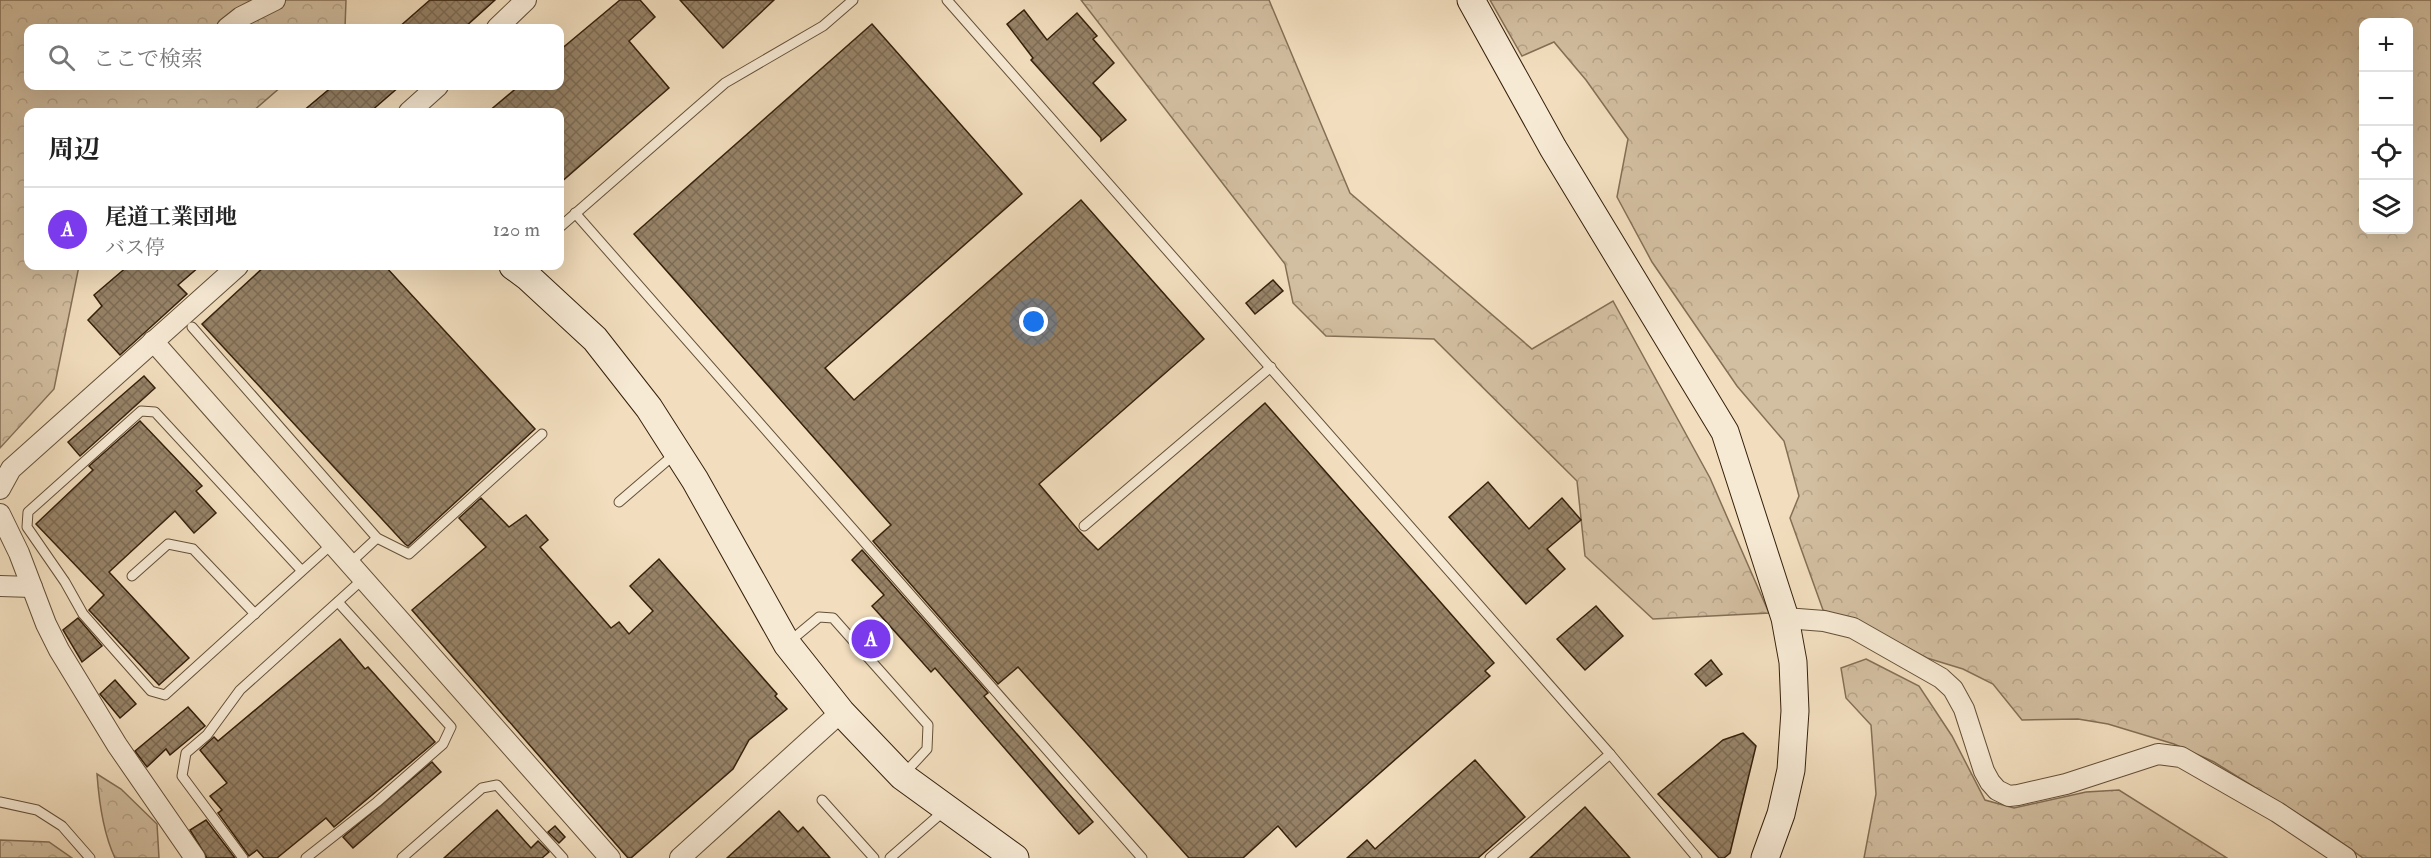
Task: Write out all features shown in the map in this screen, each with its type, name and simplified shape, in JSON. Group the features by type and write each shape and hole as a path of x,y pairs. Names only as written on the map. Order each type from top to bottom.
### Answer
{"street":[{"path":"232,24 275,0"},
{"path":"501,24 526,0"},
{"path":"1471,0 1554,148 1725,432 1785,618 1793,662 1795,711 1791,770 1781,814 1765,858"},
{"path":"413,108 434,90"},
{"path":"0,489 11,469 233,270"},
{"path":"519,270 595,339 650,408 787,644 841,712 902,776 1015,858"},
{"path":"153,341 607,857"},
{"path":"0,514 60,650 117,745 195,858"},
{"path":"1,586 32,587"},
{"path":"1785,618 1824,621 1853,628 1941,678 1953,689 1964,709 1984,771 1990,783 1997,790 2009,795 2066,784 2158,754 2181,757 2277,812 2346,858"},
{"path":"680,858 841,712"}],"lane":[{"path":"564,223 725,83 823,26 853,0"},
{"path":"946,0 1610,754 1697,858"},
{"path":"575,213 1142,858"},
{"path":"192,327 377,538 409,554 542,434"},
{"path":"1084,526 1271,367"},
{"path":"302,571 154,412 141,411 28,512 27,527 65,582 83,614 151,691 165,695 332,544"},
{"path":"619,502 677,452"},
{"path":"349,564 377,538"},
{"path":"132,576 168,544 193,549 255,614"},
{"path":"243,858 182,776 186,753 207,735 240,690 363,579"},
{"path":"306,858 377,802 444,744 451,727 338,602"},
{"path":"787,644 819,617 833,618 928,725 927,749 902,776"},
{"path":"1490,858 1610,754"},
{"path":"402,858 482,788 497,784 563,858"},
{"path":"822,800 874,858"},
{"path":"0,802 36,810 62,826 90,858"},
{"path":"890,858 947,808"}],"green space":[{"path":"0,0 346,0 345,24 24,24 24,90 277,90 257,108 24,108 24,270 78,270 54,389 0,448"},
{"path":"1081,0 1269,0 1350,193 1532,349 1613,301 1710,478 1769,613 1653,619 1585,556 1577,481 1434,339 1326,336 1293,303 1285,264"},
{"path":"1490,0 2431,0 2431,858 2363,858 2319,827 2214,762 2174,744 2108,724 2078,719 2022,720 1993,684 1963,669 1927,658 1880,633 1823,610 1790,518 1799,496 1784,441 1737,386 1652,262 1617,197 1628,139 1586,80 1554,42 1522,56"},
{"path":"1866,659 1919,686 1952,736 1985,800 2014,808 2086,792 2119,790 2227,858 1864,858 1876,794 1871,725 1846,698 1841,668"},
{"path":"97,774 121,789 157,824 159,858 115,858 102,817"},
{"path":"0,840 49,842 72,858 0,858"}],"building":[{"path":"430,0 495,0 468,24 403,24"},
{"path":"620,0 640,0 655,17 629,41 669,88 564,180 564,108 493,108 514,90 564,90 564,47"},
{"path":"680,0 774,0 723,48"},
{"path":"1024,10 1047,40 1077,13 1097,36 1093,39 1114,63 1093,83 1126,120 1101,141 1101,138 1031,60 1033,58 1007,24"},
{"path":"872,24 1022,194 825,368 854,400 1081,200 1204,339 1039,484 1079,531 1098,550 1265,403 1494,663 1485,671 1490,676 1296,847 1278,826 1243,858 1189,858 1018,667 998,684 873,541 891,525 634,234"},
{"path":"328,90 395,90 375,108 307,108"},
{"path":"123,270 195,270 178,285 187,294 120,355 88,320 102,306 94,295"},
{"path":"261,270 389,270 535,429 408,546 202,324"},
{"path":"1273,280 1283,291 1255,314 1246,303"},
{"path":"144,376 155,388 80,456 68,442"},
{"path":"140,421 202,486 196,491 216,513 194,533 175,511 109,572 189,658 159,685 89,610 104,595 36,524 93,470 89,466"},
{"path":"1488,482 1529,529 1562,498 1581,520 1547,549 1565,569 1526,604 1449,517"},
{"path":"481,498 509,527 526,515 548,540 540,547 611,628 619,622 629,634 653,611 630,586 659,559 777,694 775,696 787,709 749,740 733,769 631,858 628,858 412,610 486,547 459,518"},
{"path":"862,550 988,693 984,696 1093,822 1079,834 935,668 931,672 872,606 884,595 852,560"},
{"path":"1596,606 1623,636 1585,670 1557,639"},
{"path":"78,618 102,646 82,662 63,630"},
{"path":"340,639 365,669 368,667 435,742 334,827 326,818 277,858 264,858 257,850 249,856 218,813 222,810 210,796 227,783 200,750 214,737 218,741"},
{"path":"1711,660 1722,674 1706,686 1695,674"},
{"path":"115,680 136,704 120,718 100,694"},
{"path":"188,707 205,726 170,755 166,749 147,767 135,751"},
{"path":"1743,733 1756,746 1730,853 1724,858 1719,858 1658,794 1723,740"},
{"path":"1475,760 1525,817 1478,858 1347,858 1367,840 1375,849"},
{"path":"432,762 441,772 353,848 343,837"},
{"path":"1585,807 1630,858 1530,858"},
{"path":"497,810 531,848 538,841 549,852 542,858 444,858"},
{"path":"779,811 798,832 803,827 830,858 727,858"},
{"path":"206,820 235,858 207,858 190,830"},
{"path":"555,826 565,837 559,843 548,832"}],"place":[{"name":"尾道工業団地","path":"871,639"}]}
